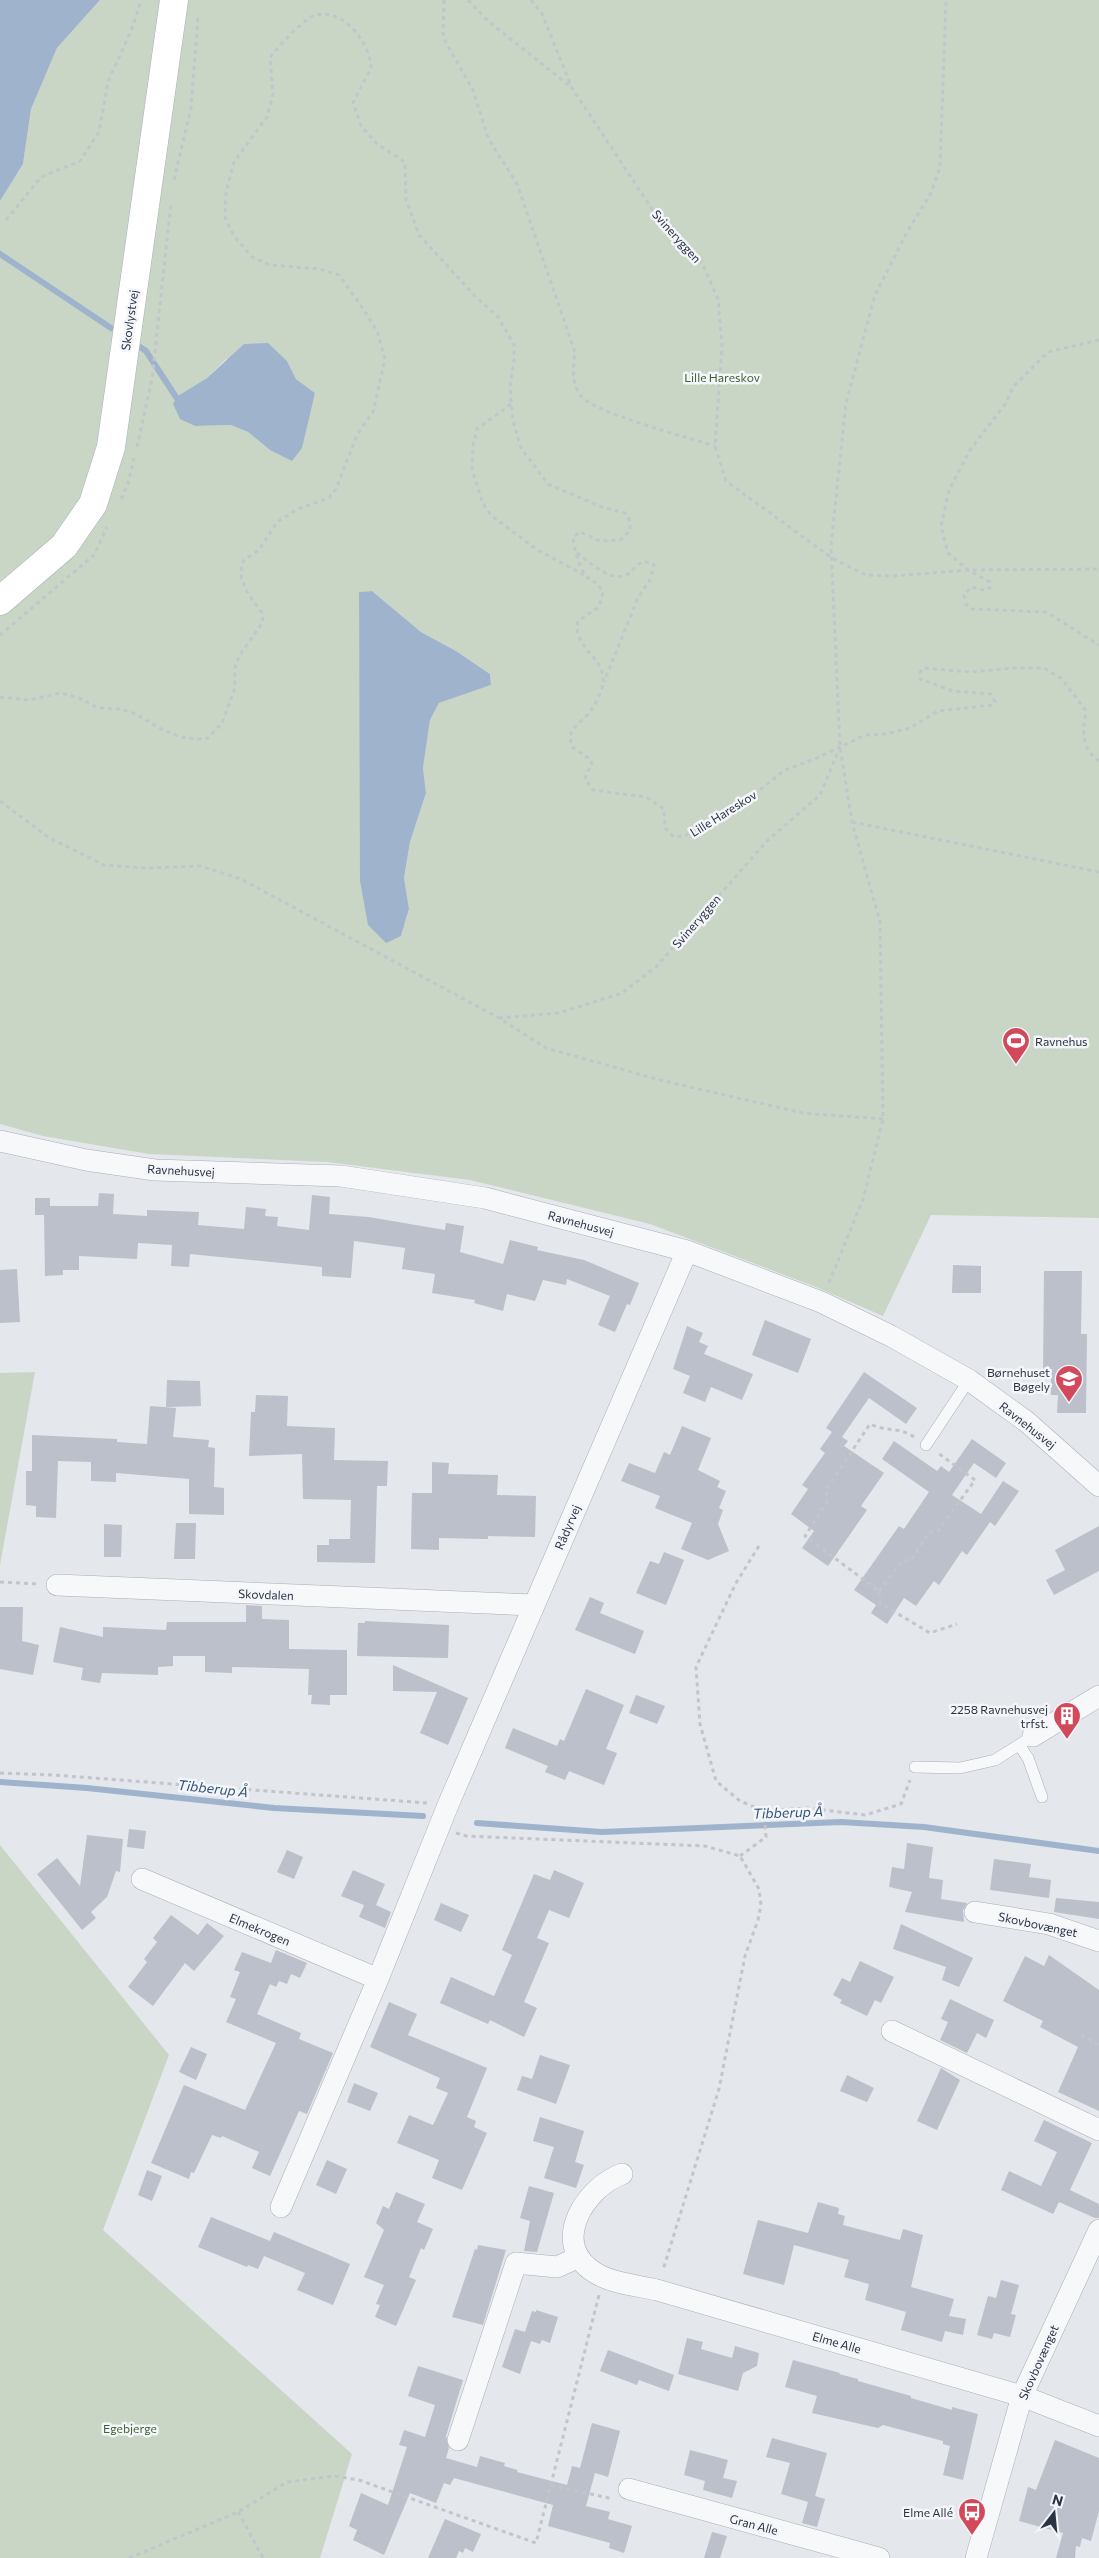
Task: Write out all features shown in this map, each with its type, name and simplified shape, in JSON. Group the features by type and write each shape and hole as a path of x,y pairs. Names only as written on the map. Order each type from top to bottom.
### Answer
{"street":[{"name":"Skovlystvej","path":"0,602 64,546 93,504 111,447 174,0"},
{"name":"Ravnehusvej","path":"0,1141 86,1160 156,1170 341,1176 485,1198 687,1251 822,1302 891,1336 969,1380 1096,1476"},
{"name":"Rådyrvej","path":"448,1805 687,1251"},
{"name":"Skovdalen","path":"57,1585 533,1605"},
{"path":"1026,1740 1099,1696"},
{"path":"281,2207 378,1979 448,1805"},
{"name":"Elmekrogen","path":"142,1879 378,1979"},
{"name":"Skovbovænget","path":"975,1912 1049,1924 1099,1941"},
{"path":"892,2031 1099,2130"},
{"path":"458,2440 516,2263 557,2267 579,2257 573,2242 573,2226 578,2211 612,2178 622,2174"},
{"name":"Skovbovænget","path":"976,2558 1022,2396 1099,2230"},
{"name":"Elme Alle","path":"579,2257 589,2270 603,2278 656,2290 1022,2396 1099,2426"},
{"name":"Gran Alle","path":"629,2489 879,2558"}],"lane":[{"path":"926,1445 969,1380"},
{"path":"915,1767 960,1768 996,1760 1026,1740 1028,1758 1042,1798"}],"path":[{"path":"6,220 41,177 80,161 99,132 108,82 133,26 142,0"},
{"path":"444,0 443,37 473,90 488,138 517,184 575,352 572,378 582,397 602,409 715,446"},
{"name":"Svineryggen","path":"468,0 488,22 572,88"},
{"name":"Svineryggen","path":"531,0 542,14 572,88 654,212 702,263 718,299 722,348 715,446 726,481 832,558 866,575 894,576 968,570 1099,569"},
{"path":"822,1302 863,1199 883,1119 880,922 852,822 840,747 831,546 846,403 875,295 906,234 931,193 940,168 946,0"},
{"path":"0,697 29,700 61,694 79,698 98,708 120,709 136,714 161,729 180,737 199,739 212,735 222,723 235,688 235,667 239,656 264,622 262,613 248,592 241,576 244,560 259,550 277,522 298,509 329,498 336,490 357,435 373,412 385,359 376,331 350,289 339,275 320,269 270,265 252,257 234,236 225,217 226,192 234,162 267,117 272,94 270,58 279,45 311,18 319,15 345,22 359,36 371,62 369,73 352,100 360,126 377,144 405,162 406,199 419,234 475,296 498,317 508,330 514,344 510,387 516,431 521,448 548,484 599,506 625,513 628,518 631,529 620,540 600,541 580,532 575,534 573,540 576,553 587,576"},
{"path":"1099,340 1048,352 1013,387 1006,403 970,450 949,490 941,526 948,553 968,570 990,582 990,588 984,590 971,587 964,595 966,604 972,608 1046,612 1099,645"},
{"path":"512,404 477,429 472,470 483,504 492,516 536,549 597,582 604,592 602,602 598,608 578,621 576,630 577,638 601,668 604,683"},
{"path":"576,553 599,569 614,575 629,574 638,563 644,561 654,565 651,578 638,598 604,683"},
{"name":"Lille Hareskov","path":"604,683 589,713 573,726 570,734 572,748 591,760 592,766 586,772 585,779 593,790 601,793 646,797 664,809 664,828 674,837 685,836 743,802 785,770 865,735 886,734 910,728 938,711 992,705 995,702 991,694 953,691 920,679 920,672 924,668 970,672 1013,668 1044,668 1062,679 1086,711 1082,738 1090,754 1099,760"},
{"name":"Svineryggen","path":"499,1018 559,1013 622,993 656,966 767,840 820,795 840,747"},
{"path":"0,801 48,837 104,865 144,868 200,866 241,879 499,1018 546,1048 660,1080 803,1113 883,1119"},
{"path":"852,822 1099,872"},
{"path":"879,1591 805,1536 827,1502 826,1490 870,1424 882,1430 906,1431 975,1480 938,1531 929,1532 911,1560 901,1562 879,1591 880,1603 930,1634 957,1624"},
{"path":"759,1546 732,1591 696,1667 700,1724 716,1781 740,1801 764,1811 807,1808 865,1815 901,1804 915,1767"},
{"path":"0,1582 57,1585"},
{"path":"0,1773 53,1775 448,1805"},
{"path":"740,1856 766,1836 764,1811"},
{"path":"438,1828 466,1836 705,1846 740,1856 759,1889 760,1905 758,1920 745,1956 720,2089 656,2290"},
{"path":"1080,2035 1099,2045"},
{"path":"129,2558 238,2512 287,2482 334,2476 360,2480 536,2543 603,2278"},
{"path":"551,2485 611,2500 629,2489"},
{"path":"238,2512 263,2558"}],"green space":[{"name":"Lille Hareskov","path":"100,0 1099,0 1099,1218 931,1215 883,1316 816,1287 650,1224 470,1180 327,1162 149,1154 43,1136 0,1124 0,201 23,164 31,109 57,48","holes":["226,359 287,361 296,379 315,393 309,412 270,450 248,432 231,425 195,426 176,397 207,378","372,591 421,632 456,651 490,674 491,685 439,703 430,720 423,768 426,793 410,842 404,878 409,910 401,936 361,826 359,592"]},
{"path":"35,1372 0,1565 0,1373"},
{"name":"Egebjerge","path":"0,1845 169,2055 103,2230 352,2454 320,2558 0,2558"}],"water":[{"path":"0,0 100,0 57,48 31,109 23,164 0,201"},
{"path":"268,343 287,361 296,379 315,393 302,448 292,461 270,450 248,432 231,425 195,426 180,419 173,404 176,397 207,378 244,344"},
{"path":"372,591 421,632 456,651 490,674 491,685 439,703 430,720 423,768 426,793 410,842 404,878 409,909 401,936 386,943 368,925 360,881 359,592"}],"building":[{"path":"99,1193 114,1194 113,1214 147,1216 147,1210 199,1212 198,1225 244,1229 246,1207 266,1209 265,1216 278,1217 277,1226 309,1230 312,1195 330,1197 329,1214 369,1217 445,1230 446,1223 464,1226 460,1252 503,1264 510,1240 538,1247 537,1250 584,1260 639,1283 630,1305 627,1304 615,1332 598,1325 610,1296 567,1279 566,1285 543,1280 535,1301 507,1294 503,1311 474,1303 475,1300 432,1293 435,1274 402,1269 405,1248 354,1241 351,1278 322,1276 322,1267 190,1254 189,1267 171,1266 172,1245 138,1243 137,1259 79,1256 79,1270 63,1270 63,1275 45,1276 44,1215 35,1215 35,1198 50,1198 50,1206 98,1206"},
{"path":"953,1265 981,1266 981,1293 952,1293"},
{"path":"17,1269 20,1322 0,1323 0,1270"},
{"path":"1044,1271 1082,1271 1081,1334 1087,1334 1086,1413 1057,1413 1058,1395 1051,1395 1051,1375 1043,1375"},
{"path":"765,1320 811,1339 798,1373 752,1355"},
{"path":"687,1326 703,1333 699,1342 708,1346 704,1354 753,1374 742,1400 711,1387 705,1402 683,1393 690,1376 673,1369"},
{"path":"864,1372 917,1408 906,1424 869,1398 842,1437 848,1441 844,1446 884,1473 861,1506 867,1510 828,1566 802,1548 814,1531 791,1514 808,1489 802,1485 825,1453 820,1449 832,1432 826,1428"},
{"path":"167,1380 200,1381 201,1406 166,1407"},
{"path":"256,1395 288,1396 287,1426 335,1428 334,1460 388,1461 387,1486 377,1486 375,1563 317,1562 317,1545 329,1545 329,1539 350,1539 351,1500 303,1499 302,1454 249,1456 251,1412 255,1412"},
{"path":"150,1406 176,1408 173,1437 209,1440 208,1447 215,1448 214,1487 224,1488 224,1515 189,1514 189,1479 116,1473 116,1482 91,1481 91,1462 58,1461 56,1518 36,1517 36,1506 26,1505 26,1471 32,1471 32,1435 117,1439 117,1442 147,1444"},
{"path":"682,1426 711,1438 698,1470 720,1481 717,1487 726,1491 719,1508 723,1510 718,1524 729,1551 708,1560 681,1549 692,1523 655,1508 660,1496 621,1481 629,1463 655,1473 664,1452 670,1455"},
{"path":"972,1439 1006,1463 996,1478 974,1463 952,1495 981,1514 1003,1481 1019,1491 995,1526 990,1522 967,1555 962,1551 939,1585 934,1581 916,1606 904,1598 887,1624 871,1613 876,1605 854,1590 899,1526 904,1529 929,1492 882,1459 894,1441 937,1471 941,1466 949,1472"},
{"path":"432,1462 449,1463 448,1474 498,1475 497,1495 536,1496 535,1537 488,1536 488,1539 439,1538 439,1550 411,1549 412,1493 432,1493"},
{"path":"176,1523 196,1523 195,1559 174,1559"},
{"path":"104,1524 122,1525 121,1557 104,1557"},
{"path":"1099,1526 1099,1571 1054,1595 1046,1580 1065,1570 1055,1550"},
{"path":"664,1552 684,1560 666,1605 636,1593 650,1561 659,1564"},
{"path":"590,1597 604,1603 600,1613 644,1631 635,1654 575,1630"},
{"path":"246,1605 262,1606 262,1619 289,1620 289,1649 347,1650 347,1695 330,1695 330,1705 311,1704 312,1695 308,1695 309,1669 232,1667 232,1673 205,1672 205,1656 173,1656 173,1666 158,1667 158,1675 102,1673 100,1683 81,1680 83,1668 53,1662 60,1627 103,1637 103,1627 166,1630 167,1622 246,1622"},
{"path":"0,1607 23,1607 22,1641 39,1645 33,1675 0,1669"},
{"path":"365,1621 449,1625 448,1658 357,1656 358,1623 365,1623"},
{"path":"393,1665 468,1698 448,1745 420,1733 437,1692 393,1691"},
{"path":"586,1689 624,1705 606,1749 617,1753 604,1785 569,1771 565,1780 545,1772 548,1766 505,1748 513,1728 557,1746 560,1739 564,1741"},
{"path":"636,1695 665,1706 657,1724 629,1713"},
{"path":"129,1829 146,1831 144,1849 127,1847"},
{"path":"87,1835 123,1839 120,1872 116,1871 107,1897 91,1912 96,1918 82,1930 37,1874 57,1858 80,1886"},
{"path":"907,1843 933,1847 929,1878 943,1880 941,1899 967,1903 963,1910 964,1922 905,1912 912,1892 889,1887 892,1867 904,1869"},
{"path":"287,1850 303,1857 294,1879 277,1872"},
{"path":"994,1859 1031,1864 1029,1877 1051,1880 1049,1898 990,1890"},
{"path":"353,1870 385,1884 376,1905 391,1912 385,1928 359,1917 364,1905 341,1896"},
{"path":"554,1870 584,1883 569,1918 549,1910 537,1938 549,1943 524,2002 537,2008 524,2037 490,2020 488,2024 440,2003 451,1977 494,1996 512,1955 502,1950 534,1874 550,1880"},
{"path":"1056,1898 1099,1902 1099,1919 1054,1912"},
{"path":"441,1903 469,1915 461,1932 434,1920"},
{"path":"171,1915 198,1935 207,1923 224,1936 194,1971 185,1963 153,2006 128,1987 147,1962 144,1959 157,1942 153,1938"},
{"path":"901,1924 973,1958 959,1987 942,1980 946,1967 893,1949"},
{"path":"276,1950 307,1963 300,1978 291,1974 287,1984 279,1981 276,1987 270,1984 257,2014 301,2033 299,2039 333,2053 307,2114 299,2111 270,2176 252,2168 259,2152 222,2136 221,2138 212,2135 194,2173 191,2172 189,2179 151,2163 184,2085 245,2110 276,2043 226,2022 236,1999 230,1997 240,1972 234,1970 242,1952 271,1963"},
{"path":"1049,1955 1099,1990 1099,2111 1058,2092 1078,2047 1040,2027 1043,2021 1003,2001 1025,1956 1044,1966"},
{"path":"860,1961 894,1977 881,2003 875,2000 867,2016 840,2003 842,2000 833,1995 842,1978 850,1982"},
{"path":"950,1999 994,2020 986,2038 977,2033 967,2053 940,2040 948,2022 941,2019"},
{"path":"389,2002 417,2014 408,2035 487,2068 467,2117 476,2121 474,2127 487,2133 462,2190 432,2178 439,2160 397,2143 409,2115 433,2125 448,2093 436,2088 440,2078 370,2047"},
{"path":"191,2047 207,2054 196,2080 179,2072"},
{"path":"540,2055 570,2065 556,2104 517,2090 522,2076 532,2079"},
{"path":"941,2068 960,2080 937,2130 917,2121"},
{"path":"847,2075 874,2088 867,2102 840,2091"},
{"path":"354,2083 378,2093 370,2111 347,2102"},
{"path":"540,2117 584,2131 575,2162 584,2165 576,2188 544,2178 554,2147 533,2141"},
{"path":"1044,2120 1092,2143 1070,2190 1099,2204 1099,2218 1059,2202 1053,2214 1001,2190 1009,2171 1041,2186 1057,2152 1034,2141"},
{"path":"327,2160 347,2169 336,2194 316,2185"},
{"path":"147,2170 162,2176 152,2201 138,2195"},
{"path":"529,2186 554,2193 537,2252 524,2251 530,2221 520,2218"},
{"path":"396,2192 425,2204 417,2222 433,2229 424,2250 421,2248 409,2277 416,2280 396,2326 375,2317 380,2305 376,2304 384,2285 364,2277 384,2230 376,2223 383,2206 389,2209"},
{"path":"818,2202 839,2208 838,2214 845,2216 843,2225 900,2240 903,2229 923,2235 911,2287 954,2299 949,2316 966,2319 963,2335 945,2331 942,2342 901,2330 906,2312 865,2300 869,2284 844,2277 849,2260 794,2245 784,2285 743,2274 758,2220 808,2233"},
{"path":"211,2217 270,2241 274,2232 350,2264 333,2305 297,2290 305,2273 264,2256 258,2269 248,2265 247,2267 198,2247"},
{"path":"478,2245 506,2250 483,2325 452,2317"},
{"path":"1001,2280 1019,2285 1011,2314 1016,2315 1010,2337 994,2333 992,2339 977,2335 988,2296 996,2298"},
{"path":"536,2310 558,2317 550,2343 542,2340 540,2344 531,2341 520,2374 502,2367 515,2329 525,2332 532,2311 536,2312"},
{"path":"687,2338 703,2342 701,2349 732,2358 735,2346 759,2353 757,2366 743,2373 738,2391 678,2374"},
{"path":"608,2350 674,2375 669,2391 639,2380 637,2385 600,2371"},
{"path":"793,2360 840,2373 858,2379 858,2381 952,2410 952,2407 978,2414 963,2480 943,2475 950,2446 943,2444 943,2441 883,2425 878,2428 812,2413 817,2396 785,2387"},
{"path":"418,2366 463,2380 446,2436 449,2448 446,2458 477,2467 480,2456 505,2463 504,2466 518,2470 517,2472 567,2485 572,2466 580,2468 592,2423 620,2431 608,2477 595,2473 586,2506 610,2512 608,2519 632,2526 624,2553 609,2548 610,2543 548,2526 553,2505 454,2478 450,2485 444,2483 436,2503 410,2493 384,2555 353,2540 357,2530 349,2526 361,2493 388,2505 407,2447 399,2445 404,2430 425,2437 435,2405 408,2396"},
{"path":"772,2438 827,2453 815,2496 825,2499 817,2527 802,2523 808,2502 781,2494 790,2463 766,2457"},
{"path":"1055,2440 1099,2458 1099,2511 1091,2541 1082,2538 1080,2547 1076,2546 1075,2558 1056,2558 1063,2533 1019,2521 1028,2487 1036,2490"},
{"path":"690,2450 728,2460 723,2478 737,2481 732,2498 703,2490 705,2481 684,2475"},
{"path":"445,2519 481,2534 473,2552 465,2548 463,2553 459,2551 456,2558 428,2558"},
{"path":"712,2532 727,2536 720,2558 704,2558"}],"waterway":[{"path":"0,254 111,328"},
{"path":"140,347 146,351 176,397"},
{"name":"Tibberup Å","path":"0,1782 87,1788 274,1808 423,1816"},
{"name":"Tibberup Å","path":"477,1823 602,1832 841,1822 924,1827 1099,1851"}],"place":[{"name":"Ravnehus","path":"1016,1065"},
{"name":"Børnehuset Bøgely","path":"1069,1403"},
{"name":"2258 Ravnehusvej trfst.","path":"1067,1740"},
{"name":"Elme Allé","path":"972,2536"}]}
